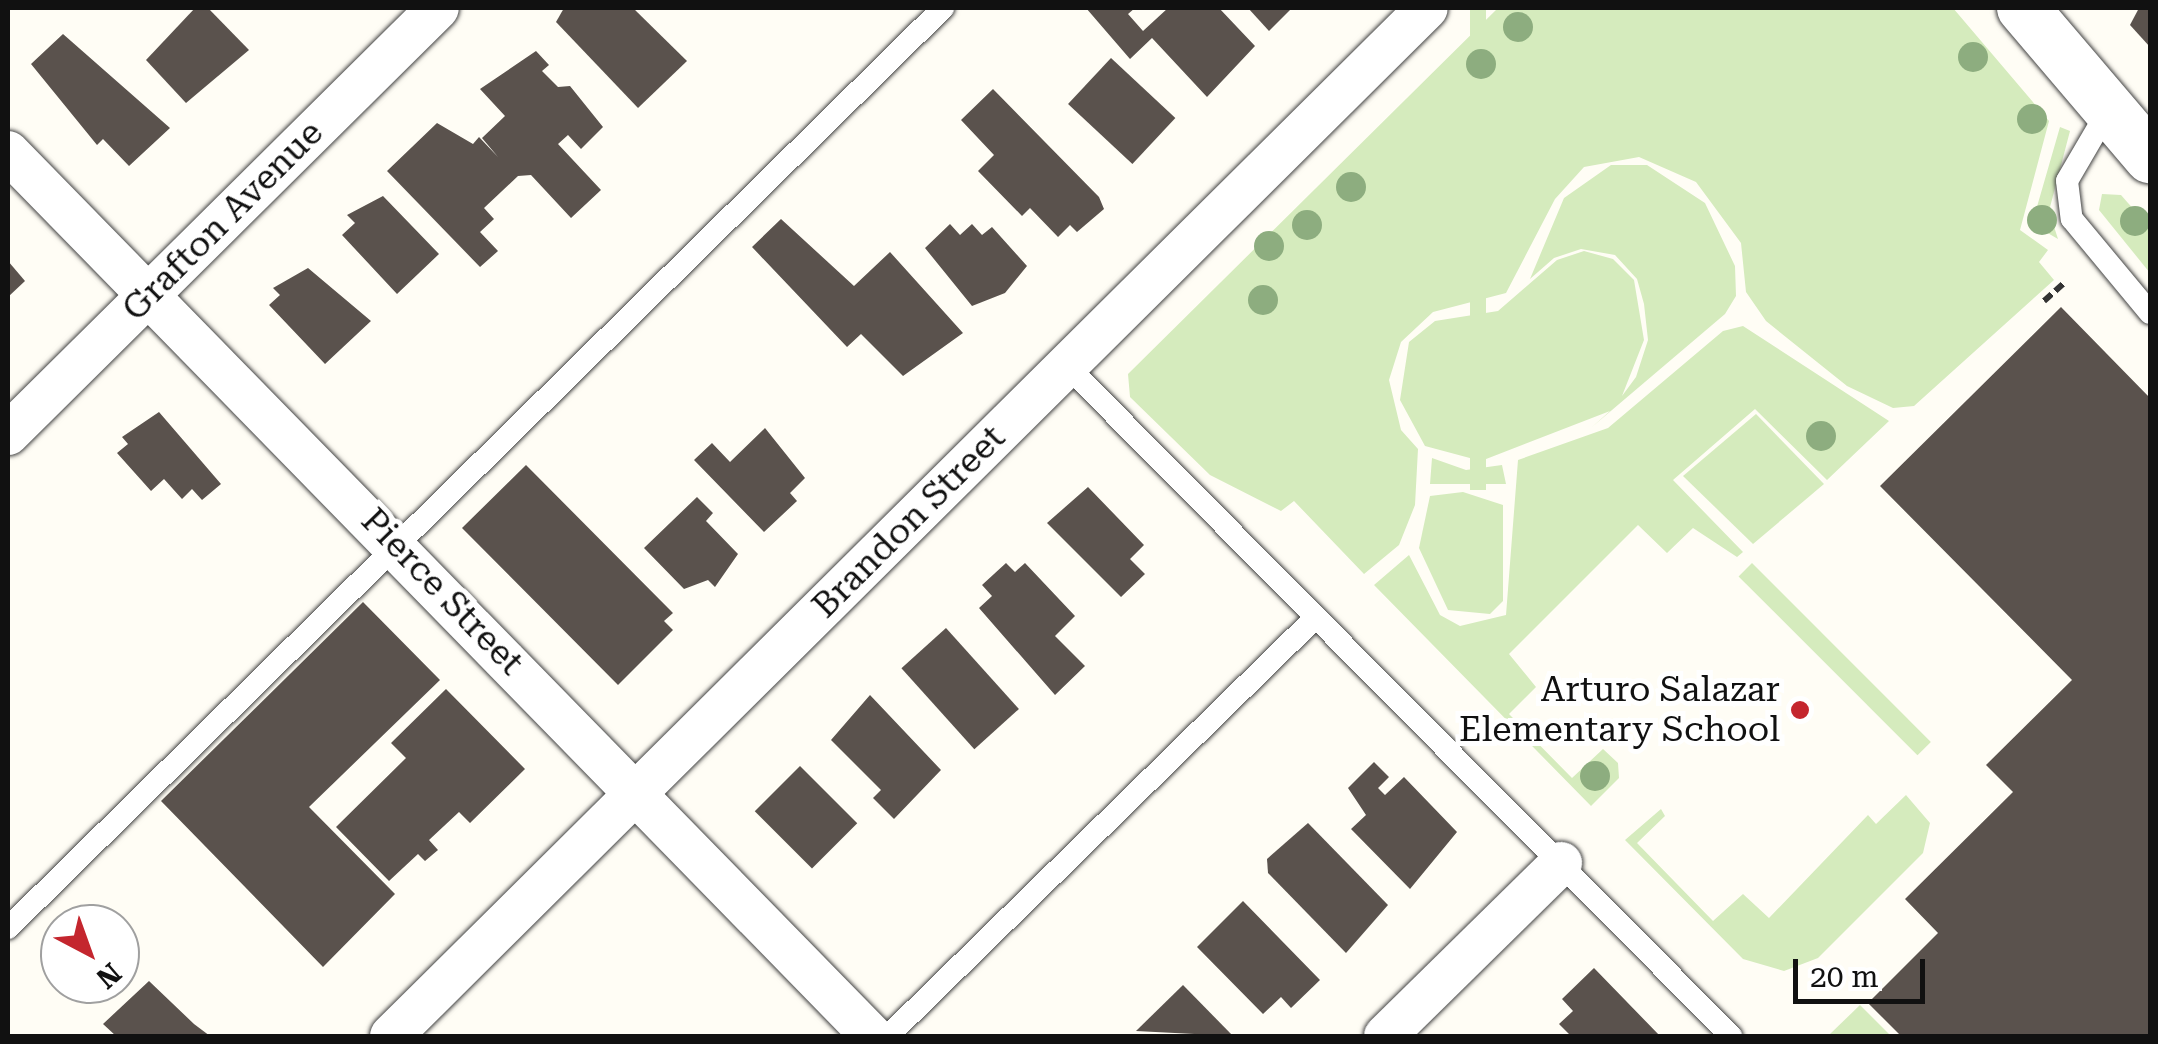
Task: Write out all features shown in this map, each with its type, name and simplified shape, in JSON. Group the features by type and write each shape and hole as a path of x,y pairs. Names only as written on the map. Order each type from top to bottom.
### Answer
{"street":[{"name":"Grafton Avenue","path":"8,434 438,8"},
{"name":"Brandon Street","path":"391,1036 1427,8"},
{"path":"2023,8 2150,157"},
{"name":"Pierce Street","path":"8,152 395,543 872,1036"},
{"path":"1385,1036 1561,863"}],"lane":[{"path":"8,928 943,8"},
{"path":"2109,109 2068,181 2072,219 2150,313"},
{"path":"1066,366 1731,1036"},
{"path":"888,1036 1316,617"}],"path":[{"path":"2044,301 2064,284"}],"green space":[{"path":"1470,8 1486,8 1486,490 1470,490"},
{"path":"1498,8 1953,8 2049,121 2020,230 2048,250 2039,262 2054,280 1914,406 1893,408 1847,386 1766,321 1746,292 1741,243 1696,182 1639,157 1584,167 1555,199 1506,293 1433,312 1401,342 1389,380 1401,430 1418,449 1415,505 1399,545 1364,574 1294,501 1281,511 1210,475 1130,397 1128,374"},
{"path":"2060,127 2070,131 2049,211 2058,239 2032,224"},
{"path":"1611,165 1647,165 1705,203 1735,266 1736,296 1725,314 1592,427 1610,411 1481,461 1425,446 1400,400 1409,342 1435,321 1498,311 1557,260 1584,251 1613,259 1634,280 1644,340 1622,396 1636,377 1648,340 1644,304 1637,279 1615,255 1581,249 1554,258 1530,279 1564,198"},
{"path":"2102,194 2121,195 2150,228 2150,273 2099,210"},
{"path":"1743,326 1889,421 1827,480 1755,409 1673,480 1743,552 1737,557 1693,528 1667,553 1638,525 1509,654 1536,687 1509,714 1572,778 1603,749 1618,763 1619,778 1591,806 1374,585 1409,555 1440,615 1460,626 1506,615 1518,460 1608,428 1723,331"},
{"path":"1756,414 1824,484 1753,544 1683,476"},
{"path":"1432,458 1466,470 1502,465 1506,484 1430,484"},
{"path":"1463,492 1503,505 1503,601 1490,614 1448,610 1419,548 1430,496"},
{"path":"1752,563 1931,742 1917,755 1739,576"},
{"path":"1906,795 1930,823 1923,853 1818,958 1784,971 1743,959 1625,840 1661,809 1665,816 1637,843 1713,921 1743,894 1769,918 1868,815 1876,824"},
{"path":"1860,1005 1891,1036 1829,1036 1830,1034"}],"building":[{"path":"195,8 208,8 249,50 186,103 146,60"},
{"path":"564,8 633,8 687,61 638,108 556,22"},
{"path":"1086,8 1135,8 1128,14 1143,31 1168,8 1219,8 1255,46 1207,97 1152,38 1130,59"},
{"path":"1248,8 1292,8 1269,31"},
{"path":"2139,8 2150,8 2150,47 2130,25"},
{"path":"63,34 170,128 129,166 103,139 97,145 31,64"},
{"path":"536,51 549,65 542,71 558,87 570,86 603,127 581,149 568,135 558,144 601,190 571,218 531,175 518,176 484,208 494,219 480,232 498,251 480,267 387,171 437,123 473,144 479,137 498,157 482,138 505,116 480,89"},
{"path":"1111,58 1175,118 1132,164 1068,104"},
{"path":"993,89 1099,197 1104,209 1077,232 1070,225 1058,237 1030,208 1022,216 978,171 994,155 961,120"},
{"path":"383,196 439,254 397,294 342,235 355,223 347,215"},
{"path":"781,219 854,286 890,252 963,333 903,376 861,334 847,347 752,247"},
{"path":"950,224 960,235 972,224 982,235 992,227 1027,266 1005,293 972,306 925,248"},
{"path":"8,261 25,281 8,297"},
{"path":"308,268 371,321 325,364 269,305 280,295 273,288"},
{"path":"2061,307 2150,398 2150,1036 1901,1036 1868,1003 1938,933 1905,899 2013,792 1986,765 2072,680 1880,486"},
{"path":"159,412 221,484 202,500 192,489 182,499 164,479 151,491 117,453 128,444 122,437"},
{"path":"765,428 805,478 790,493 797,501 764,532 694,460 712,443 730,462"},
{"path":"526,465 673,613 664,621 673,630 618,685 462,528"},
{"path":"1088,487 1144,545 1130,559 1145,574 1121,597 1047,523"},
{"path":"697,497 713,513 706,521 738,554 715,587 708,580 684,589 644,548"},
{"path":"1006,563 1015,572 1025,563 1075,616 1055,636 1085,666 1055,695 979,608 992,596 982,585"},
{"path":"363,602 440,680 309,807 395,894 323,967 161,801"},
{"path":"946,628 1019,709 974,749 901,668"},
{"path":"446,689 525,769 470,823 459,812 429,840 438,850 425,861 418,854 389,881 336,827 406,758 391,743"},
{"path":"870,695 941,770 894,819 873,798 881,790 831,740"},
{"path":"1374,762 1389,777 1378,788 1385,795 1404,777 1457,832 1410,889 1351,829 1366,815 1348,788"},
{"path":"800,766 857,823 812,869 755,811"},
{"path":"1308,823 1388,905 1346,953 1268,873 1267,859"},
{"path":"1243,901 1320,980 1291,1008 1281,997 1263,1014 1197,947"},
{"path":"1594,968 1660,1036 1571,1036 1559,1024 1573,1011 1562,999"},
{"path":"149,981 210,1036 116,1036 103,1024 124,1004 140,1004 140,989"},
{"path":"1183,985 1233,1036 1136,1031"}],"place":[{"name":"Arturo Salazar Elementary School","path":"1800,710"}]}
